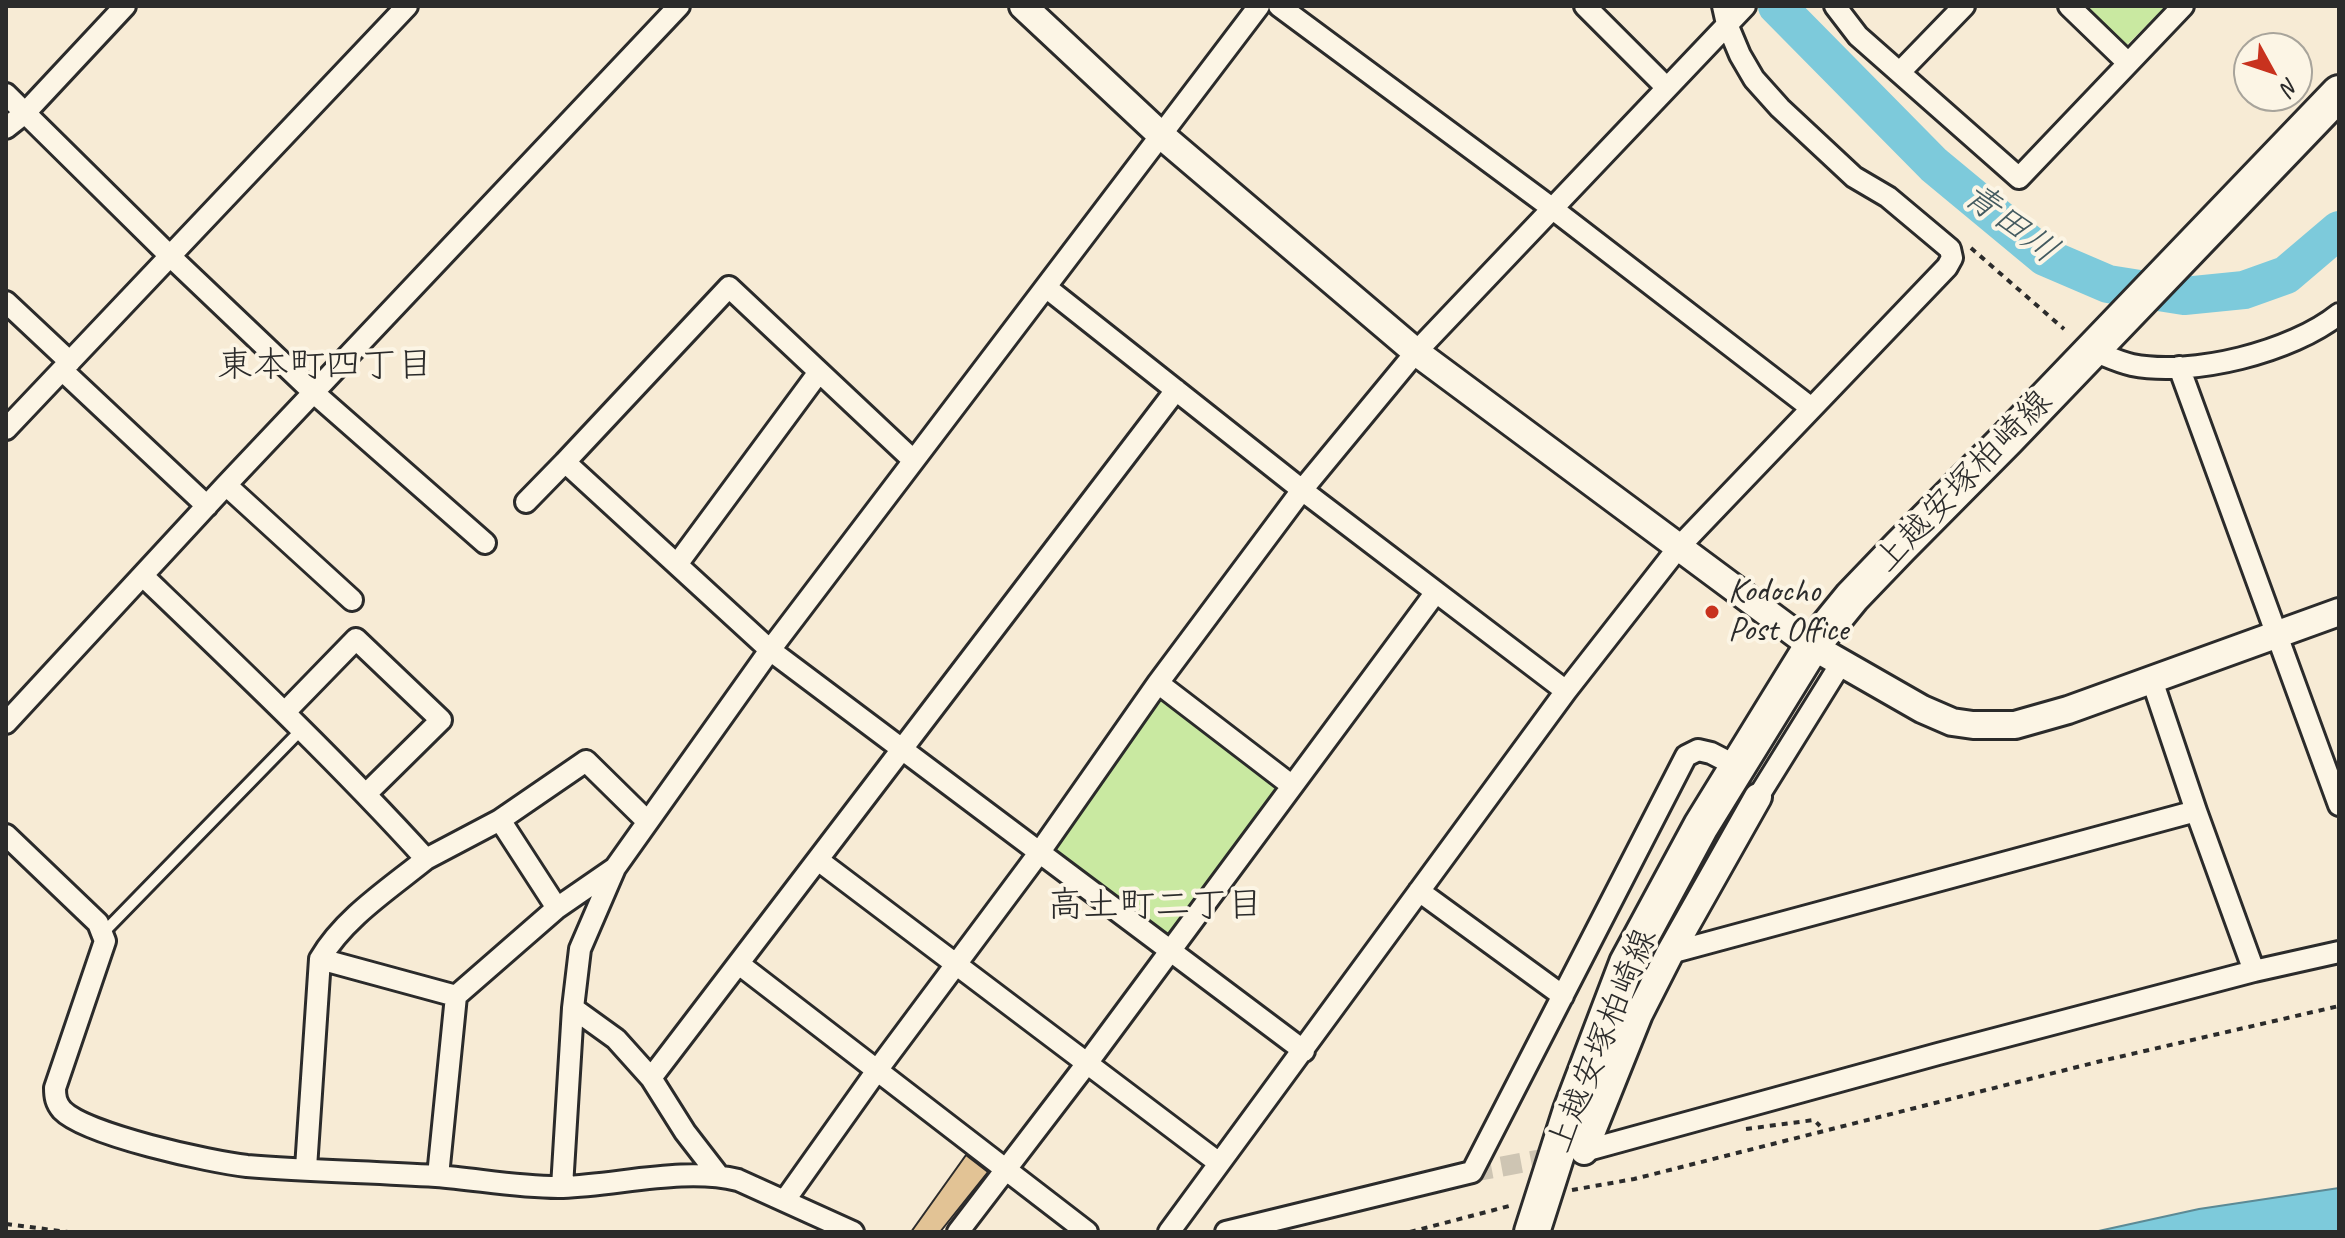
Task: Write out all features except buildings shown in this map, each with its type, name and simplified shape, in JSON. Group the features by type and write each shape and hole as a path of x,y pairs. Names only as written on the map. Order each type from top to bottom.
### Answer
{"main road":[{"name":"上越安塚柏崎線","path":"1532,1232 1571,1110 1627,963 1701,826 1740,768 1812,646 1871,577 2339,93"}],"street":[{"path":"6,128 25,113 125,6"},
{"path":"6,429 407,6"},
{"path":"6,723 313,392 679,6"},
{"path":"1023,6 1162,136 1416,352 1812,646 1840,665 1922,709 1952,722 2015,725 2279,636 2339,612"},
{"path":"562,1187 573,1008 580,949 615,868 770,650 1259,6"},
{"path":"1279,6 1553,209 1810,407"},
{"path":"1585,6 1666,87"},
{"path":"1835,6 1858,36 2019,178 2183,6"},
{"path":"1900,72 1964,6"},
{"path":"2069,6 2128,63"},
{"path":"785,1200 1039,853 1158,683 1302,490 1416,352 1553,209 1733,12"},
{"path":"1169,1232 1566,691 1678,548 1947,267 1952,258 1950,249 1888,197 1854,177 1780,108 1754,79 1740,55 1733,12"},
{"path":"6,94 313,392 485,543"},
{"path":"526,502 729,287 913,460"},
{"path":"1047,288 1302,490 1566,691"},
{"path":"6,302 207,506"},
{"path":"2091,350 2132,365 2179,367 2216,363 2270,350 2339,314"},
{"path":"2179,367 2339,805"},
{"path":"678,563 819,372"},
{"path":"651,1078 1176,390"},
{"path":"565,462 770,650 1304,1051"},
{"path":"226,485 352,600"},
{"path":"143,576 285,712 426,859"},
{"path":"958,1232 1088,1062 1436,592"},
{"path":"285,712 356,639 441,720 366,794"},
{"path":"1584,1151 1617,1065 1670,953 1758,797 1840,665"},
{"path":"2152,680 2254,971"},
{"path":"1158,683 1291,785"},
{"path":"1226,1232 1472,1172 1686,756 1698,750 1740,768"},
{"path":"306,1168 320,959 329,943 353,918 426,859 500,820 586,761 647,821"},
{"path":"1670,953 2196,811"},
{"path":"500,820 557,908"},
{"path":"6,835 98,923 105,941 98,970 55,1088 55,1100 63,1111 77,1121 137,1142 203,1159 247,1166 438,1176 562,1187 719,1176 738,1180 853,1232"},
{"path":"818,860 1219,1163"},
{"path":"438,1176 456,996 557,908 615,868"},
{"path":"1419,891 1563,996"},
{"path":"1584,1151 1924,1057 2254,971 2339,952"},
{"path":"320,959 456,996"},
{"path":"739,964 1087,1232"},
{"path":"573,1008 616,1039 651,1078 685,1132 719,1176"}],"lane":[{"path":"102,934 302,729"}],"path":[{"path":"1950,249 1968,245 2064,329"},
{"path":"1410,1232 1542,1196 1634,1179 2097,1062 2339,1006"},
{"path":"6,1224 68,1232"}],"green space":[{"path":"2081,6 2166,6 2124,48"},
{"path":"1160,696 1278,786 1165,937 1044,847"}],"water":[{"path":"2339,1188 2339,1232 2094,1232 2199,1209"}],"waterway":[{"name":"青田川","path":"1777,6 1934,165 2045,257 2108,284 2184,296 2244,290 2286,275 2339,230"}],"tunnel":[{"path":"1472,1172 1564,1155"}],"place":[{"name":"Kodocho Post Office","path":"1712,612"}],"district":[{"name":"東本町四丁目","path":"325,367"},
{"name":"高土町二丁目","path":"1155,907"}]}
